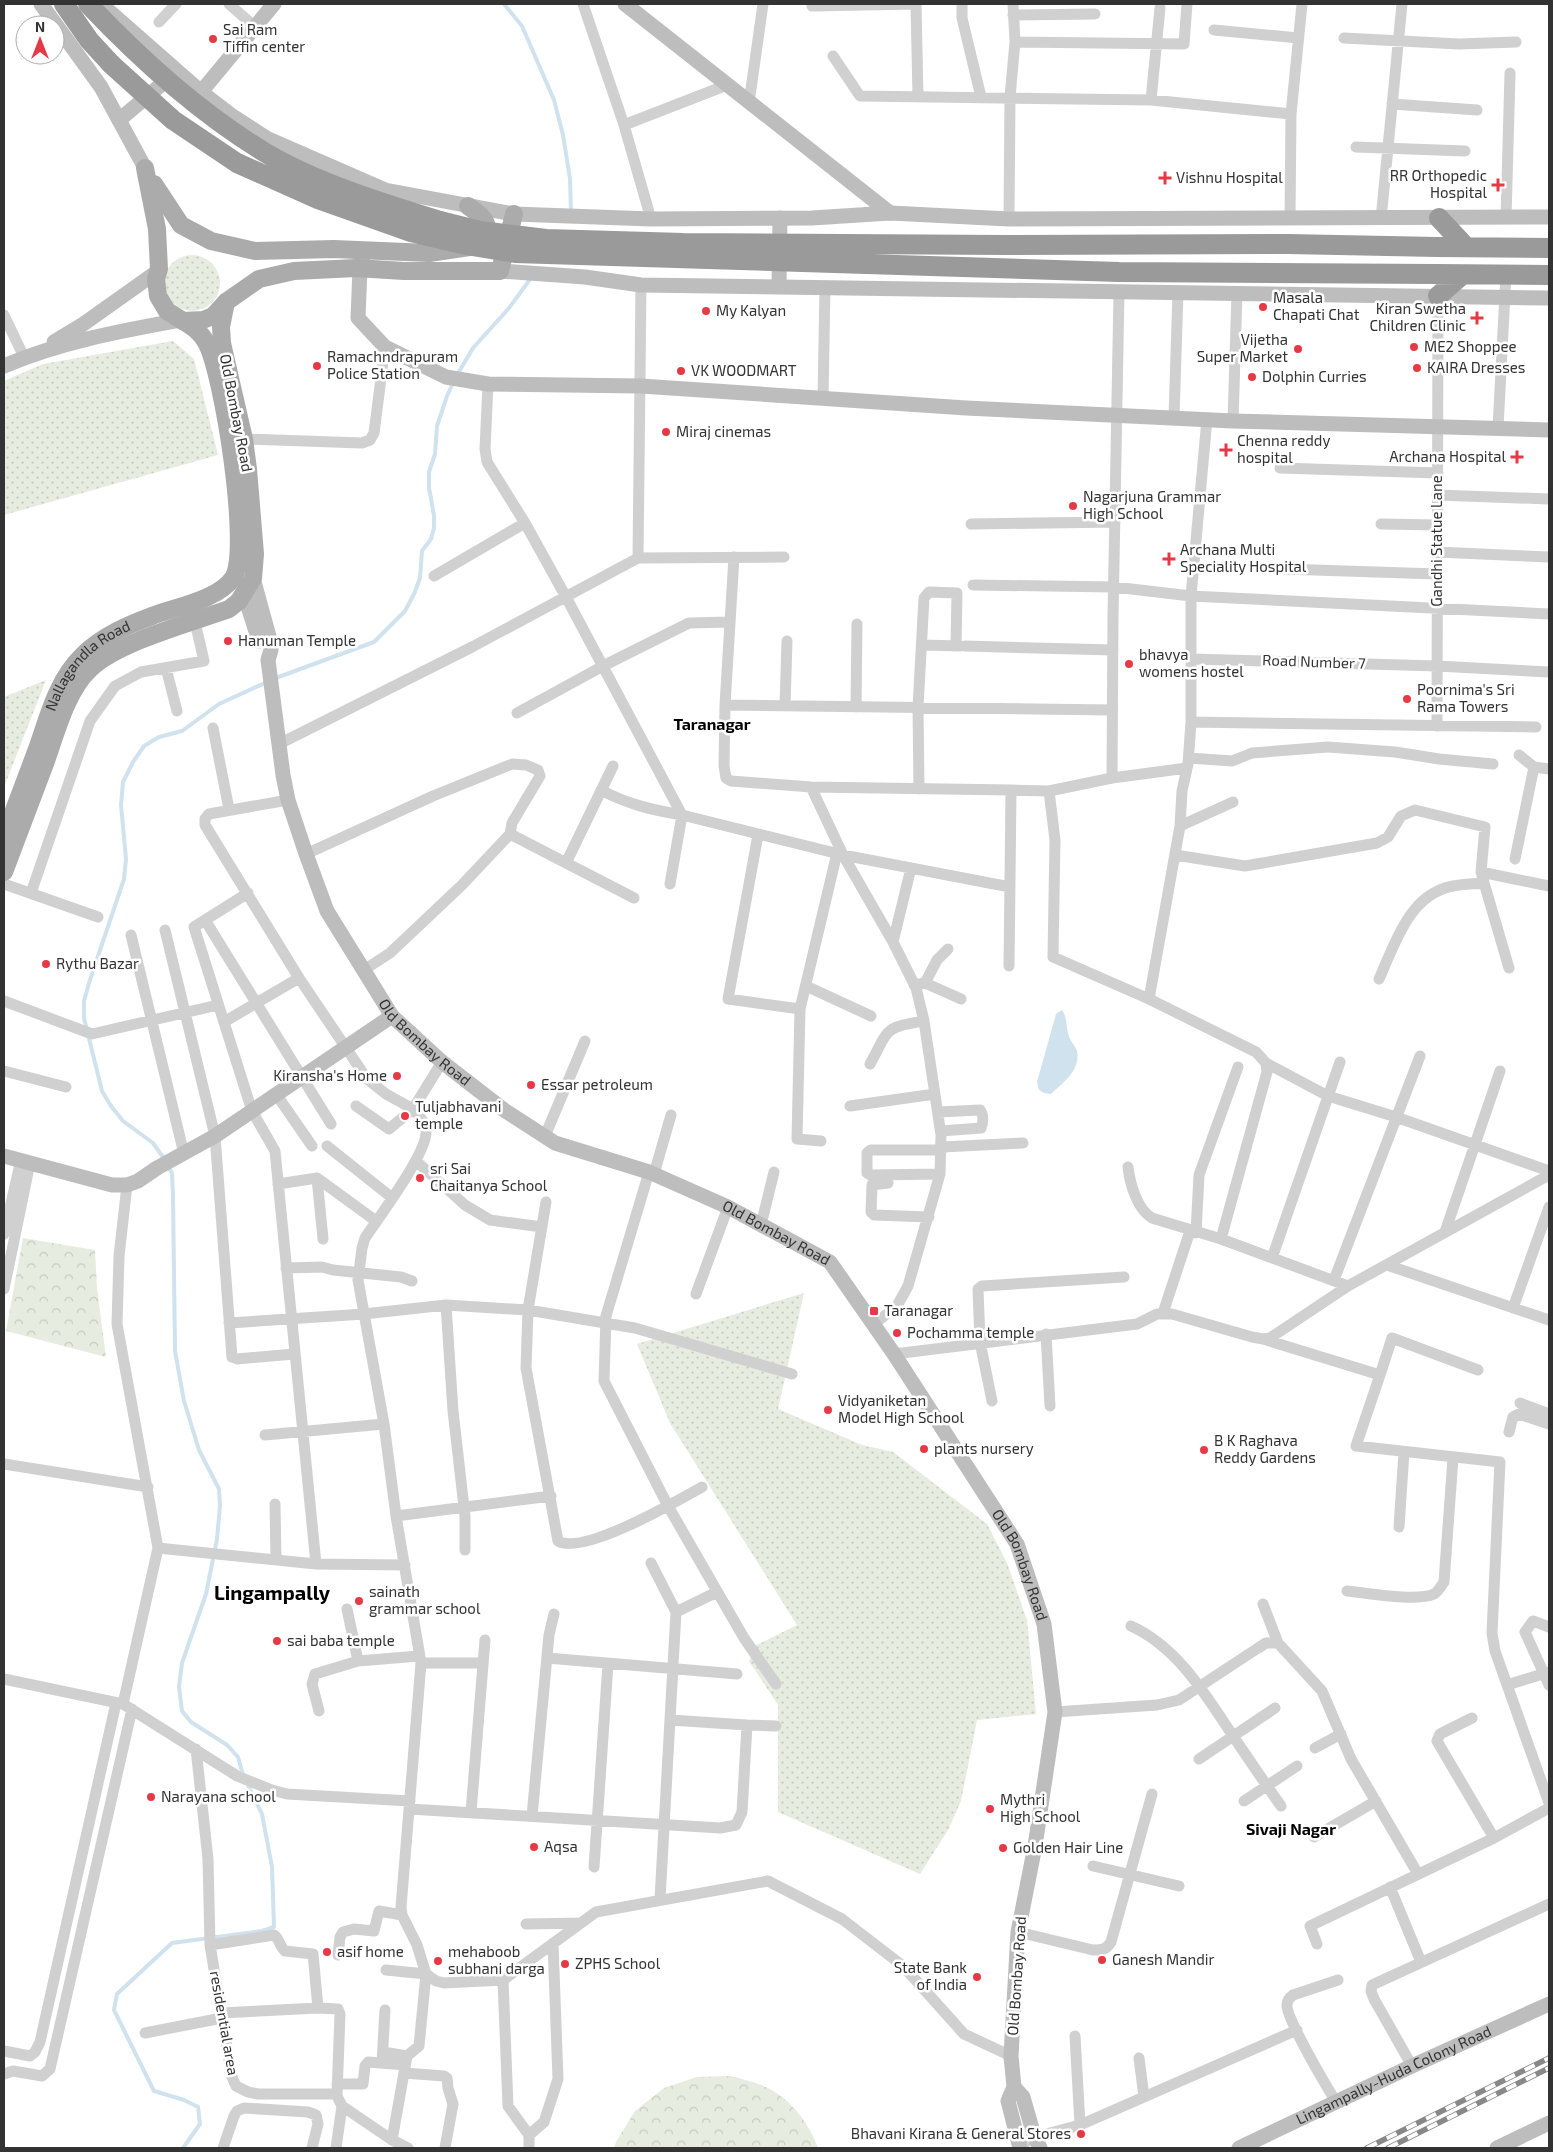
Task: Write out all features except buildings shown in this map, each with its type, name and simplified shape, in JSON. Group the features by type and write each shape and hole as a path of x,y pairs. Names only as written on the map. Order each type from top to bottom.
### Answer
{"highway":[{"path":"64,4 89,40 111,64 173,120 237,163 318,199 411,232 466,245 515,253 1119,272 1549,275"},
{"path":"88,4 109,26 194,104 265,152 364,196 440,221 480,231 546,239 684,243 1288,244 1549,248"},
{"path":"1438,218 1466,247"},
{"path":"1438,296 1462,275"}],"main road":[{"path":"145,168 161,198 180,225 211,241 255,251 334,248 429,253 476,246 483,242 488,233 488,224 483,217 468,206"},
{"name":"Old Bombay Road","path":"145,168 157,229 158,271 156,279 158,296 166,311 199,331 207,343 213,359 230,444 239,540 247,556"},
{"path":"182,320 193,322 208,318 220,310 226,302 259,279 272,275 316,269 360,268 500,271 514,214"},
{"path":"415,253 444,271"},
{"name":"Old Bombay Road","path":"226,302 221,327 222,343 244,439 248,469 247,556"},
{"path":"244,594 253,578 247,556"},
{"name":"Nallagandla Road","path":"4,837 66,689 84,654 99,642 122,629 152,616 210,596 226,585 247,556"},
{"name":"Nallagandla Road","path":"4,872 66,689 112,654 151,637 228,609 239,602 244,594"}],"street":[{"path":"41,4 101,86 145,168"},
{"path":"101,4 201,92 231,115 268,139 310,159 385,190 514,214 651,219 780,218 890,213 1010,219 1549,217"},
{"path":"159,22 176,4"},
{"path":"229,4 255,27"},
{"path":"201,92 274,4"},
{"path":"582,4 624,125 651,219"},
{"path":"625,4 890,213"},
{"path":"749,103 764,4"},
{"path":"812,6 916,4 918,97"},
{"path":"962,4 962,18 981,97"},
{"path":"1015,42 1184,44 1187,4"},
{"path":"1290,217 1292,114 1302,4"},
{"path":"1381,219 1402,4"},
{"path":"1151,100 1160,8"},
{"path":"1010,219 1010,97 1015,42 1013,9 1095,14"},
{"path":"1214,30 1298,38"},
{"path":"1344,38 1459,44 1516,42"},
{"path":"833,56 860,96 1151,100 1292,114"},
{"path":"119,120 178,71"},
{"path":"1506,218 1510,72"},
{"path":"624,125 727,85"},
{"path":"1392,104 1477,110"},
{"path":"1356,147 1465,150"},
{"path":"779,286 780,218"},
{"path":"365,250 360,268 358,318 386,346 446,378 484,384 640,386 966,408 1174,416 1207,420 1549,430"},
{"path":"40,351 82,325 158,271"},
{"path":"500,271 585,277 641,284 1549,298"},
{"path":"1498,428 1506,274"},
{"path":"638,558 641,284"},
{"path":"823,398 825,287"},
{"path":"1112,778 1119,292"},
{"path":"1174,416 1178,292"},
{"path":"1234,421 1237,293"},
{"name":"Gandhi Statue Lane","path":"1437,726 1438,296"},
{"path":"4,315 24,357"},
{"path":"4,366 40,351 113,333 182,320"},
{"path":"244,439 362,443 370,440 374,433 386,346"},
{"path":"484,384 487,462 525,523 566,597 682,815 670,884"},
{"path":"1148,999 1175,856 1180,826 1182,792 1188,763 1191,722 1192,596 1207,420"},
{"path":"1280,468 1438,473"},
{"path":"1437,495 1549,499"},
{"path":"971,524 1115,522"},
{"path":"434,576 525,523"},
{"path":"1381,524 1437,525"},
{"path":"1437,552 1549,557"},
{"path":"734,557 725,705 724,766 726,778 731,781 811,787 1049,790 1188,763 1232,761 1252,753 1328,747 1360,748 1493,764"},
{"path":"279,744 566,597 638,558 784,557"},
{"path":"1284,569 1437,574"},
{"name":"Old Bombay Road","path":"253,578 270,640 270,673 288,800 327,911 392,1016 442,1062 504,1110 554,1142 652,1173 728,1207 830,1262 894,1354 1017,1544 1044,1624 1055,1712 1035,1846 1018,1932 1011,2056 1014,2088 1008,2101 1019,2147"},
{"path":"974,585 1114,587 1192,596 1549,614"},
{"path":"919,789 918,708 924,598 926,593 932,591 955,592 958,595 961,646"},
{"name":"Old Bombay Road","path":"244,594 270,673"},
{"path":"31,893 63,806 90,720 115,686 141,672 204,661 195,622"},
{"path":"517,712 689,623 729,622"},
{"path":"856,707 857,624"},
{"path":"785,706 787,641"},
{"path":"922,645 1113,650"},
{"name":"Road Number 7","path":"1192,659 1437,666 1549,672"},
{"path":"166,668 177,711"},
{"path":"725,705 1112,710"},
{"path":"1191,722 1536,727"},
{"path":"213,728 229,809"},
{"path":"1519,755 1534,767 1549,769"},
{"path":"306,854 433,796 512,764 526,765 538,770 540,776 512,823 510,834 462,885 390,953 364,970"},
{"path":"566,863 613,766"},
{"path":"1515,859 1534,767"},
{"path":"811,787 840,854 919,984 941,1131 942,1148 939,1178 908,1286 897,1306 874,1324"},
{"path":"601,790 621,801 641,808 682,815 840,854 1010,887"},
{"path":"1009,966 1011,790"},
{"path":"1049,790 1055,840 1053,957 1148,999 1256,1052 1266,1063 1328,1096 1396,1117 1549,1171"},
{"path":"288,800 208,814 205,818 205,825 299,978 367,1079 386,1094 413,1109 422,1118 426,1131 422,1152 391,1197 362,1248 358,1280 384,1424 396,1516 420,1660 401,1907 402,1915 417,1944 426,1974 419,2046 406,2065 392,2140"},
{"path":"1180,826 1234,802"},
{"path":"1175,856 1245,866 1377,843 1388,837 1401,816 1415,810 1485,827 1483,878 1509,968"},
{"path":"510,834 634,898"},
{"path":"758,835 728,999 800,1009"},
{"path":"821,1141 797,1139 800,1009 840,854"},
{"path":"893,942 911,868"},
{"path":"1379,979 1408,917 1425,898 1452,886 1483,878 1549,886"},
{"path":"4,884 98,917"},
{"path":"248,893 194,927 252,1111 275,1151 316,1564"},
{"path":"205,920 331,1124"},
{"path":"165,930 215,1136 233,1358 294,1354"},
{"path":"131,935 152,1021 180,1156"},
{"path":"919,984 948,949"},
{"path":"224,1022 299,978"},
{"path":"919,984 961,999"},
{"path":"806,986 871,1016"},
{"path":"4,1001 92,1034 99,1034 218,1005"},
{"path":"4,1156 112,1184 127,1185 138,1181 157,1168 215,1136 392,1016"},
{"path":"870,1064 889,1030 898,1025 924,1021"},
{"path":"545,1136 585,1041"},
{"path":"1334,1280 1420,1056"},
{"path":"356,1106 389,1129 413,1109 442,1062"},
{"path":"1272,1258 1340,1062"},
{"path":"1221,1239 1267,1072 1266,1063"},
{"path":"1164,1313 1193,1232 1199,1175 1238,1067"},
{"path":"4,1071 66,1087"},
{"path":"1445,1232 1500,1071"},
{"path":"276,1094 312,1146"},
{"path":"850,1106 935,1094"},
{"path":"938,1112 980,1110 982,1113 981,1128 941,1131"},
{"path":"671,1115 606,1316 604,1381 668,1506 744,1638 776,1684"},
{"path":"939,1178 870,1175 867,1173 867,1153 871,1150 1022,1144"},
{"path":"327,1146 391,1197"},
{"path":"4,1234 25,1161"},
{"path":"4,1289 25,1161"},
{"path":"416,1161 465,1205 490,1220 542,1226"},
{"path":"1128,1167 1133,1190 1148,1216 1193,1232 1221,1239 1348,1286"},
{"path":"762,1225 774,1172"},
{"path":"1263,1339 1276,1334 1348,1286 1549,1175"},
{"path":"278,1184 317,1178 376,1221"},
{"path":"317,1178 323,1239"},
{"path":"928,1217 874,1215 871,1212 872,1185 876,1183 939,1178"},
{"path":"4,2074 13,2071 42,2076 50,2069 158,1548 117,1324 119,1256 127,1185"},
{"path":"546,1202 528,1310 526,1368 558,1541 569,1544 581,1543 621,1528 668,1506 702,1487"},
{"path":"696,1294 728,1207"},
{"path":"1513,1308 1549,1207"},
{"path":"1387,1265 1549,1320"},
{"path":"286,1268 322,1267 412,1281"},
{"path":"992,1401 980,1342 978,1289 982,1286 1124,1277"},
{"path":"229,1323 364,1314 446,1305 528,1310 635,1328 792,1374"},
{"path":"446,1305 453,1412 466,1532 465,1550"},
{"path":"894,1354 1137,1324 1164,1313 1263,1339 1380,1375"},
{"path":"1046,1334 1050,1406"},
{"path":"1478,1370 1392,1338 1356,1446 1500,1462 1492,1633 1495,1651 1549,1803"},
{"path":"1520,1403 1549,1414"},
{"path":"1509,1432 1513,1417 1519,1414 1549,1424"},
{"path":"265,1435 384,1424"},
{"path":"1399,1527 1404,1452"},
{"path":"1348,1591 1405,1596 1426,1596 1436,1593 1444,1582 1454,1458"},
{"path":"4,1464 148,1487"},
{"path":"396,1516 551,1496"},
{"path":"275,1504 276,1560"},
{"path":"158,1548 316,1564 405,1564"},
{"path":"651,1563 676,1612 660,1899"},
{"path":"676,1612 718,1592"},
{"path":"1263,1604 1278,1644 1322,1691 1351,1759 1418,1874"},
{"path":"347,1609 358,1661"},
{"path":"532,1816 549,1635 554,1614"},
{"path":"1549,1627 1533,1621 1526,1632 1547,1673 1549,1685"},
{"path":"1131,1626 1147,1633 1160,1642 1200,1686 1281,1806"},
{"path":"471,1812 485,1640"},
{"path":"1055,1712 1102,1710 1179,1700 1266,1643 1278,1644"},
{"path":"547,1658 737,1674"},
{"path":"319,1711 312,1684 312,1678 315,1674 358,1661 420,1660 483,1663"},
{"path":"594,1867 608,1664"},
{"path":"1507,1685 1547,1673"},
{"path":"4,1679 124,1705 236,1776 251,1783 288,1794 471,1812 720,1828 736,1825 742,1812 746,1725"},
{"path":"4,2051 30,2056 35,2052 40,2042 124,1705"},
{"path":"1200,1759 1275,1708"},
{"path":"1472,1718 1440,1734 1437,1742 1494,1838"},
{"path":"670,1720 776,1726"},
{"path":"1315,1748 1340,1734"},
{"name":"residential area","path":"196,1750 208,1859 210,1944 232,2077 236,2086 248,2092 258,2094 337,2089"},
{"path":"1244,1801 1297,1766"},
{"path":"1018,1932 1094,1950 1108,1948 1152,1794"},
{"path":"1314,1837 1376,1801"},
{"path":"1317,1944 1310,1926 1494,1838 1549,1808"},
{"path":"1094,1866 1179,1886"},
{"path":"386,1970 426,1974 436,1981 444,1983 503,1980 596,1912 768,1881 842,1919 903,1966 964,2034 1011,2056"},
{"path":"1390,1887 1421,1962"},
{"path":"1412,2066 1371,1991 1372,1985 1549,1904"},
{"path":"338,1955 340,1937 343,1932 354,1929 374,1932 378,1912 381,1911 402,1915"},
{"path":"526,1924 580,1923"},
{"path":"210,1944 267,1935 277,1938 280,1946 285,1951 314,1954 318,2008"},
{"path":"529,2135 544,2122 558,2079 553,1943"},
{"path":"503,1980 508,2106 529,2135 529,2148"},
{"path":"1336,2102 1296,2030 1288,2013 1287,2006 1289,1998 1338,1980"},
{"name":"Lingampally-Huda Colony Road","path":"1239,2148 1549,2004"},
{"path":"145,2033 222,2016 336,2008 339,2011 337,2089 342,2106 336,2148"},
{"path":"382,2058 384,2010"},
{"path":"1019,2147 1037,2143 1080,2125 1296,2030"},
{"path":"1075,2036 1080,2125"},
{"path":"337,2089 363,2084 366,2063 382,2058 444,2076 447,2078 453,2104 445,2148"},
{"path":"1139,2058 1144,2097"},
{"name":"Old Bombay Road","path":"1014,2088 1024,2097 1037,2143"},
{"path":"342,2106 392,2140 408,2148"},
{"path":"223,2148 236,2111 244,2108 308,2112 316,2115 318,2124 312,2148"},
{"path":"1496,2148 1549,2123"}],"green space":[{"path":"186,255 198,255 208,259 216,267 220,283 216,299 208,307 198,311 186,311 176,307 168,299 164,289 164,277 168,267 176,259"},
{"path":"173,341 194,359 218,455 4,515 4,381 43,364"},
{"path":"46,680 4,787 4,697"},
{"path":"23,1238 95,1250 97,1288 106,1357 6,1331"},
{"path":"804,1293 778,1409 862,1445 893,1452 987,1524 1007,1563 1027,1620 1036,1714 977,1720 961,1801 948,1830 920,1874 778,1812 778,1705 749,1661 755,1646 797,1625 670,1423 637,1344"},
{"path":"731,2076 761,2085 789,2102 803,2119 818,2148 614,2148 635,2111 664,2088 697,2077"}],"water":[{"path":"1062,1010 1066,1018 1069,1036 1077,1051 1078,1058 1070,1076 1051,1094 1044,1093 1039,1090 1037,1082 1056,1014"}],"waterway":[{"path":"504,4 522,26 554,100 563,135 570,179 571,212"},
{"path":"457,375 473,348 509,308 531,278"},
{"path":"273,679 374,642 405,611 420,578 422,551 431,539 434,528 429,472 435,454 437,426 454,381"},
{"path":"165,1160 153,1143 123,1121 102,1091 84,1018 84,1001 89,983 124,879 126,859 121,805 123,782 144,746 159,737 182,731 219,704 267,682"},
{"path":"168,1166 172,1173 173,1196 175,1351 184,1401 199,1450 219,1489 220,1506 217,1539 206,1594 182,1663 179,1687 182,1711 191,1722 227,1745 238,1757 243,1775"},
{"path":"183,2148 200,2124 198,2107 184,2100 154,2091 114,2010 117,1994 172,1943 262,1931 274,1927 272,1867 262,1814 247,1783"}],"railway":[{"path":"1367,2148 1549,2058"},
{"path":"1388,2148 1549,2068"}],"place":[{"name":"Sai Ram Tiffin center","path":"213,39"},
{"name":"Vishnu Hospital","path":"1165,178"},
{"name":"RR Orthopedic Hospital","path":"1498,185"},
{"name":"Masala Chapati Chat","path":"1263,307"},
{"name":"My Kalyan","path":"706,311"},
{"name":"Kiran Swetha Children Clinic","path":"1477,318"},
{"name":"ME2 Shoppee","path":"1414,347"},
{"name":"Vijetha Super Market","path":"1298,349"},
{"name":"Ramachndrapuram Police Station","path":"317,366"},
{"name":"KAIRA Dresses","path":"1417,368"},
{"name":"VK WOODMART","path":"681,371"},
{"name":"Dolphin Curries","path":"1252,377"},
{"name":"Miraj cinemas","path":"666,432"},
{"name":"Chenna reddy hospital","path":"1226,450"},
{"name":"Archana Hospital","path":"1517,457"},
{"name":"Nagarjuna Grammar High School","path":"1073,506"},
{"name":"Archana Multi Speciality Hospital","path":"1169,559"},
{"name":"Hanuman Temple","path":"228,641"},
{"name":"bhavya womens hostel","path":"1129,664"},
{"name":"Poornima's Sri Rama Towers","path":"1407,699"},
{"name":"Rythu Bazar","path":"46,964"},
{"name":"Kiransha's Home","path":"397,1076"},
{"name":"Essar petroleum","path":"531,1085"},
{"name":"Tuljabhavani temple","path":"405,1116"},
{"name":"sri Sai Chaitanya School","path":"420,1178"},
{"name":"Taranagar","path":"874,1311"},
{"name":"Pochamma temple","path":"897,1333"},
{"name":"Vidyaniketan Model High School","path":"828,1410"},
{"name":"plants nursery","path":"924,1449"},
{"name":"B K Raghava Reddy Gardens","path":"1204,1450"},
{"name":"sainath grammar school","path":"359,1601"},
{"name":"sai baba temple","path":"277,1641"},
{"name":"Narayana school","path":"151,1797"},
{"name":"Mythri High School","path":"990,1809"},
{"name":"Aqsa","path":"534,1847"},
{"name":"Golden Hair Line","path":"1003,1848"},
{"name":"asif home","path":"327,1952"},
{"name":"Ganesh Mandir","path":"1102,1960"},
{"name":"mehaboob subhani darga","path":"438,1961"},
{"name":"ZPHS School","path":"565,1964"},
{"name":"State Bank of India","path":"977,1977"},
{"name":"Bhavani Kirana & General Stores","path":"1081,2134"}],"district":[{"name":"Taranagar","path":"712,724"},
{"name":"Lingampally","path":"272,1593"},
{"name":"Sivaji Nagar","path":"1291,1829"}]}
